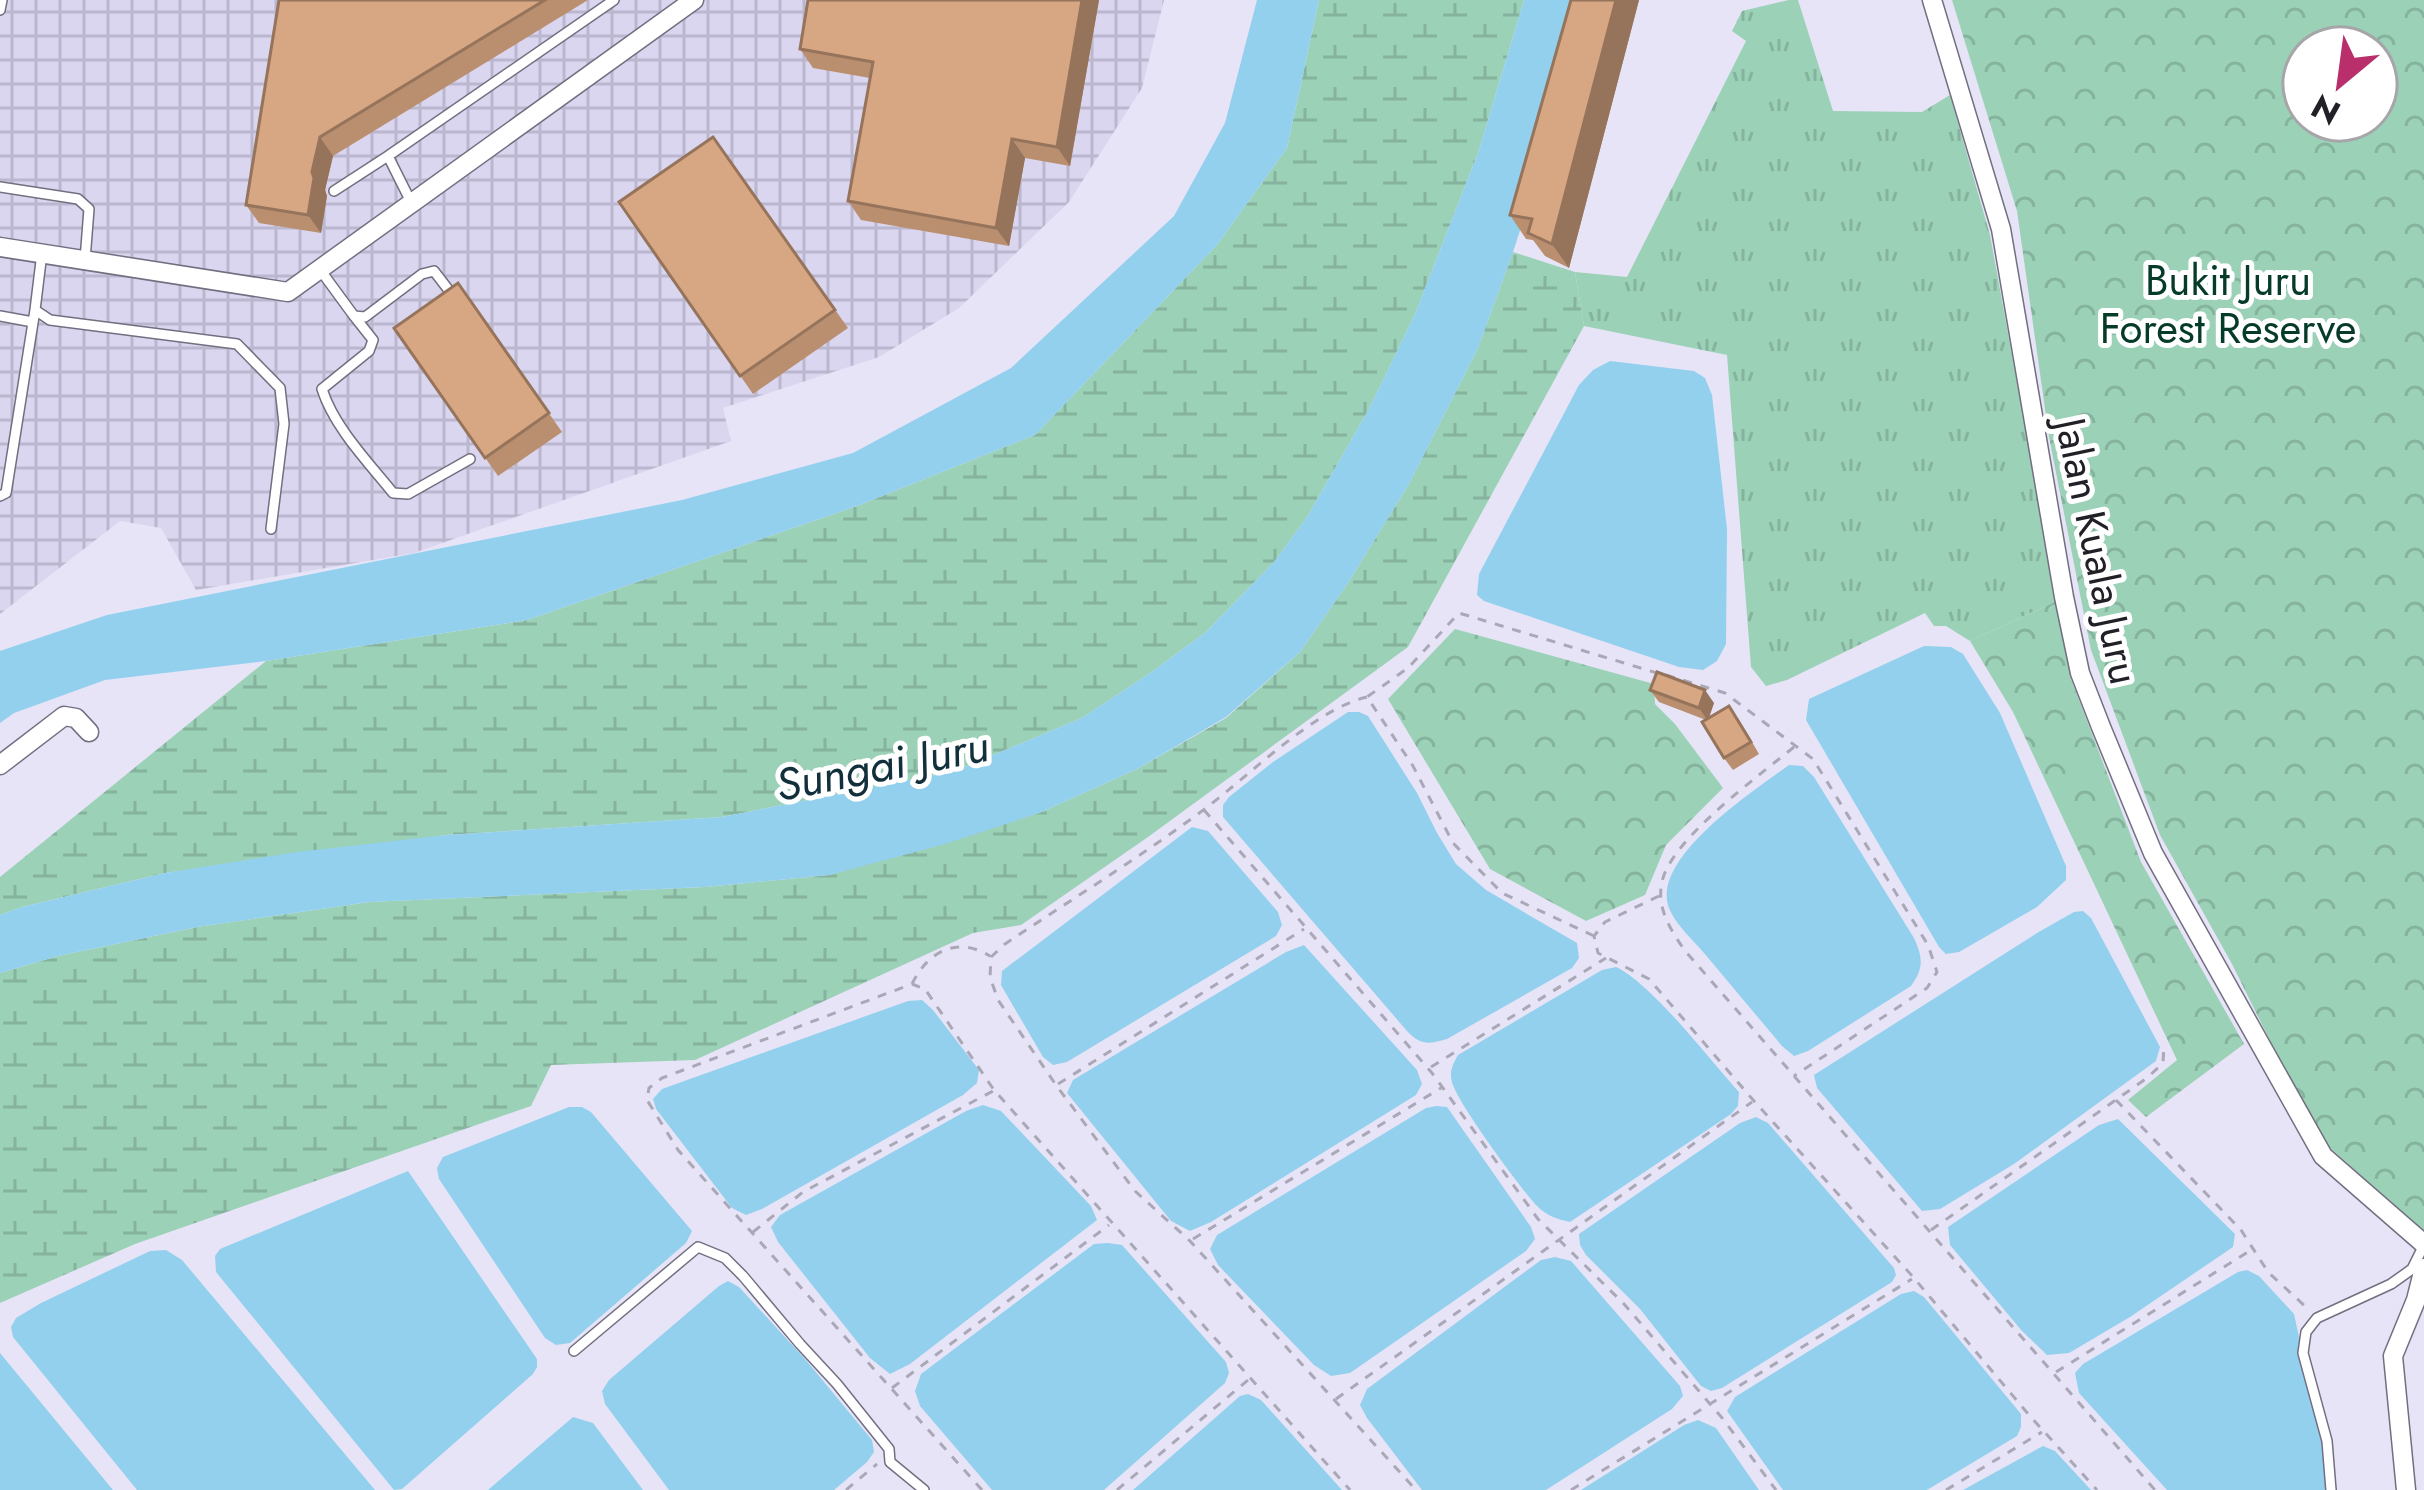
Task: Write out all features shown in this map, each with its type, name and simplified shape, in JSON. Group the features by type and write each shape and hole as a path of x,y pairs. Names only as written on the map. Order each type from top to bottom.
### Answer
{"street":[{"path":"0,247 288,292 694,0"},
{"name":"Jalan Kuala Juru","path":"1932,0 2001,229 2064,597 2080,673 2101,727 2152,853 2324,1156 2424,1244"},
{"path":"0,765 64,716 76,718 89,732"},
{"path":"2406,1490 2393,1356 2424,1268"}],"lane":[{"path":"0,10 2,0"},
{"path":"334,191 614,0"},
{"path":"388,155 412,204"},
{"path":"0,188 78,200 89,209 85,260"},
{"path":"0,496 6,493 42,253"},
{"path":"320,271 374,340 369,351 322,388 328,406 373,468 393,493 408,494 470,460"},
{"path":"354,316 365,316 422,274 434,271 454,297"},
{"path":"0,316 34,316 237,344 280,388 284,424 271,529"},
{"path":"2331,1490 2327,1441 2303,1353 2306,1332 2317,1318 2391,1284 2412,1269 2424,1244"},
{"path":"574,1351 698,1246 725,1258 743,1276 889,1449 890,1462 924,1490"}],"path":[{"path":"1416,1490 1190,1241 1135,1191 998,1000 989,977 992,957 1204,810 1326,713 1367,697 1408,668 1459,614 1724,693 1813,758 1928,945 1937,972 1927,988 1794,1076"},
{"path":"1367,697 1413,766 1453,844 1502,892 1594,936"},
{"path":"1797,746 1676,850 1662,880 1661,905 1672,932 2155,1490"},
{"path":"1204,810 1428,1068 1538,1219 1624,1304 1723,1419 1776,1490"},
{"path":"1594,936 1605,922 1662,895"},
{"path":"1056,1085 1305,928"},
{"path":"1594,936 1598,953 1649,979 2097,1490"},
{"path":"982,1490 678,1150 646,1100 649,1088 662,1078 912,984 929,958 956,946 992,957"},
{"path":"1428,1068 1608,957"},
{"path":"912,984 925,989 994,1090 1350,1490"},
{"path":"1930,1231 2147,1078 2163,1063 2164,1044"},
{"path":"1190,1241 1443,1087"},
{"path":"752,1232 802,1192 994,1090"},
{"path":"2116,1100 2241,1230 2268,1272 2317,1318"},
{"path":"1336,1399 1754,1101"},
{"path":"892,1388 1111,1224"},
{"path":"2053,1374 2253,1249"},
{"path":"1571,1490 1914,1278"},
{"path":"1117,1490 1250,1379"},
{"path":"1946,1490 2043,1431"},
{"path":"846,1490 889,1454"}],"shaded area":[{"path":"0,0 1164,0 1142,88 1069,202 959,308 879,357 723,408 731,441 414,553 196,590 161,528 120,521 0,614"}],"green space":[{"path":"1319,0 1524,0 1478,153 1415,314 1369,409 1307,517 1275,561 1206,632 1153,671 1082,718 955,771 722,817 447,835 165,873 0,915 0,877 266,661 527,620 857,506 1035,435 1217,245 1287,148"},
{"path":"1798,0 1833,111 1922,112 1950,95 1990,235 2057,601 1970,641 1946,626 1934,626 1925,613 1766,686 1751,667 1727,355 1584,326 1575,272 1627,277 1746,41 1732,31 1742,11"},
{"name":"Bukit Juru Forest Reserve","path":"1952,0 2424,0 2424,1232 2327,1145 2160,835 2091,650 2049,437 2017,211"},
{"path":"1513,252 1575,272 1584,326 1408,647 1148,837 1021,925 973,933 695,1060 551,1065 531,1106 135,1244 0,1303 0,973 197,927 369,902 705,887 829,875 1039,813 1137,769 1226,718 1300,652 1410,482 1478,348"},
{"path":"2057,601 2071,679 2141,862 2244,1044 2146,1117 2128,1100 2177,1060 2013,712 1970,641"},
{"path":"1455,629 1654,684 1655,704 1723,788 1666,845 1645,895 1586,921 1490,869 1388,699"}],"water":[{"path":"1257,0 1319,0 1287,148 1217,245 1035,435 857,506 527,620 266,661 105,680 14,713 0,723 0,651 107,615 682,500 853,453 1011,368 1174,216 1225,123"},
{"name":"Sungai Juru","path":"1524,0 1590,0 1572,70 1478,348 1410,482 1348,583 1300,652 1226,717 1137,769 1039,813 829,875 705,887 369,902 197,927 0,973 0,915 165,873 447,835 722,817 955,771 1082,718 1206,632 1275,561 1307,517 1369,409 1415,314 1478,153"},
{"path":"1610,361 1694,371 1705,378 1712,395 1727,529 1726,644 1717,661 1703,670 1679,667 1477,595 1479,574 1579,385"},
{"path":"1924,646 1951,647 1963,654 2000,713 2066,866 2066,880 2037,907 1959,952 1946,954 1806,720 1809,699"},
{"path":"1348,712 1368,716 1456,864 1486,890 1577,943 1579,958 1572,968 1447,1039 1426,1042 1407,1031 1223,817 1229,797"},
{"path":"1789,765 1803,766 1814,777 1914,938 1921,963 1911,986 1794,1056 1680,926 1669,908 1667,889 1675,868 1709,827"},
{"path":"1192,827 1208,831 1278,912 1282,925 1276,936 1067,1062 1053,1065 1043,1057 1001,985 1002,971"},
{"path":"2083,911 2160,1047 2156,1061 2014,1164 1940,1209 1922,1211 1817,1088 1814,1075 2037,933"},
{"path":"1304,945 1417,1070 1422,1084 1416,1095 1190,1231 1171,1221 1067,1093 1073,1080"},
{"path":"1616,967 1646,989 1696,1042 1739,1092 1738,1106 1570,1222 1541,1209 1518,1182 1465,1107 1451,1071 1458,1055 1602,970"},
{"path":"922,1000 979,1070 977,1083 762,1209 746,1215 732,1208 656,1109 653,1099 662,1089"},
{"path":"983,1105 1001,1111 1091,1206 1097,1220 910,1364 890,1374 870,1358 771,1227 780,1215"},
{"path":"1436,1106 1447,1107 1535,1239 1526,1251 1350,1373 1331,1376 1314,1365 1218,1265 1210,1249 1217,1235"},
{"path":"569,1107 591,1112 692,1231 686,1243 570,1343 556,1345 545,1338 439,1179 437,1168 443,1157"},
{"path":"1756,1117 1768,1123 1896,1275 1892,1282 1711,1391 1701,1386 1640,1309 1586,1255 1579,1234 1740,1123"},
{"path":"2118,1119 2235,1234 2233,1247 2069,1353 2047,1355 1950,1245 1948,1227 2099,1125"},
{"path":"408,1171 537,1359 537,1367 402,1489 394,1490 216,1272 215,1256 220,1249"},
{"path":"1094,1244 1122,1245 1226,1362 1225,1383 1104,1490 992,1490 920,1406 915,1391 921,1374"},
{"path":"166,1250 182,1260 375,1490 137,1490 13,1337 11,1327 16,1318 41,1303 150,1251"},
{"path":"1541,1260 1571,1261 1680,1386 1683,1396 1672,1409 1546,1490 1422,1490 1367,1418 1360,1405 1367,1389"},
{"path":"2247,1270 2259,1276 2294,1314 2329,1474 2326,1490 2167,1490 2079,1393 2075,1373 2083,1364"},
{"path":"728,1281 739,1287 805,1359 872,1440 874,1452 867,1462 834,1490 669,1490 605,1404 602,1391 609,1380"},
{"path":"1914,1291 1924,1297 2021,1414 2017,1436 1927,1490 1783,1490 1727,1411 1735,1397 1901,1294"},
{"path":"0,1353 113,1490 0,1490"},
{"path":"1240,1396 1261,1400 1342,1490 1133,1490"},
{"path":"573,1417 593,1423 643,1490 488,1490"},
{"path":"1698,1420 1716,1428 1759,1490 1581,1490 1684,1425"},
{"path":"2043,1446 2055,1451 2091,1490 1963,1490"}],"building":[{"path":"279,0 545,0 320,137 308,215 246,205"},
{"path":"808,0 1082,0 1057,147 1012,139 996,228 848,201 873,62 800,49"},
{"path":"1571,0 1616,0 1552,244 1528,233 1532,219 1510,215"},
{"path":"713,137 835,310 740,376 619,202"},
{"path":"458,283 549,413 485,458 394,328"},
{"path":"1657,672 1705,690 1699,708 1650,690"},
{"path":"1729,706 1751,742 1724,758 1702,722"}]}
